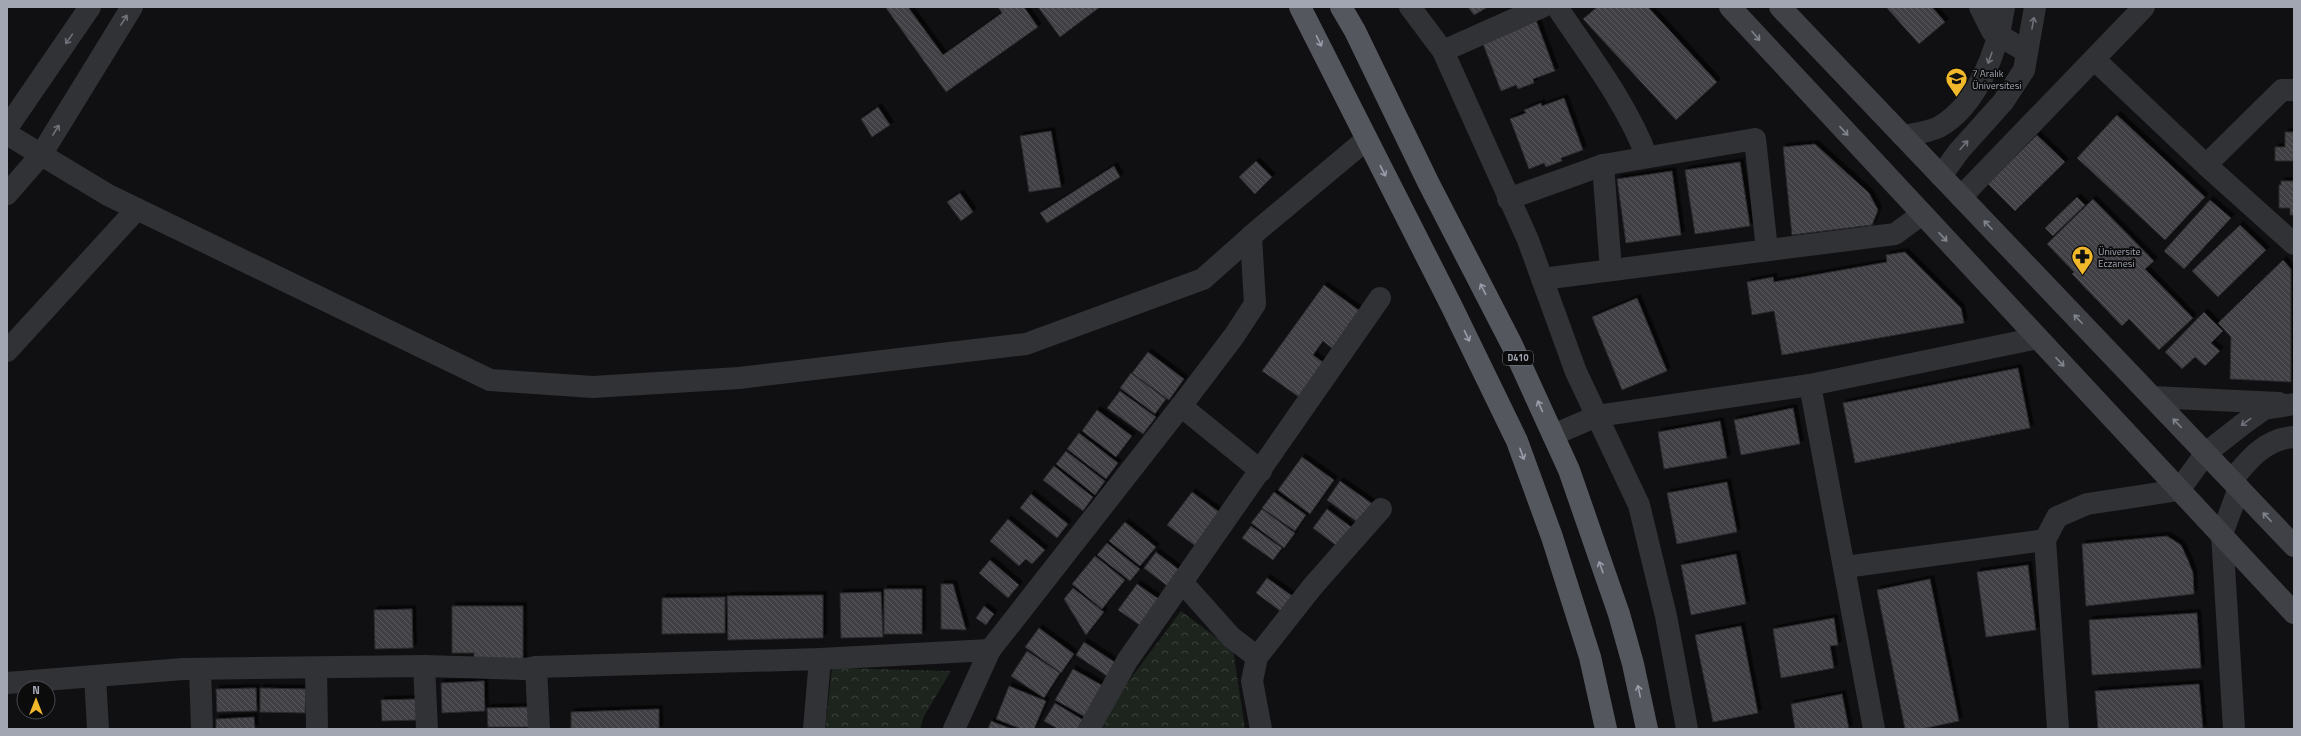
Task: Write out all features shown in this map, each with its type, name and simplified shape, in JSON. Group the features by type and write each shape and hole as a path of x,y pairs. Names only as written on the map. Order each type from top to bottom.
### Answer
{"highway":[{"path":"1300,7 1451,305 1517,441 1552,537 1590,657 1606,729"},
{"name":"D410","path":"1341,7 1355,31 1428,182 1511,343 1569,470 1619,614 1633,664 1647,729"}],"main road":[{"path":"1730,7 2294,613"},
{"path":"1780,7 2294,546"}],"street":[{"path":"7,128 90,7"},
{"path":"7,194 41,155 132,7"},
{"path":"1410,7 1443,51 1508,199 1528,240 1576,372 1639,505 1666,616 1687,729"},
{"path":"1443,51 1542,7"},
{"path":"1557,7 1636,128 1647,157"},
{"path":"1980,7 1992,31 1997,36 2027,52"},
{"path":"1903,136 1938,128 1953,116 1976,91 1990,62 2004,7"},
{"path":"1941,176 1959,151 2003,102 2024,70 2035,7"},
{"path":"1961,197 2144,7"},
{"path":"2094,59 2206,165 2294,244"},
{"path":"2206,165 2282,90 2294,90"},
{"path":"7,134 108,195 490,380 593,387 739,378 1026,344 1203,279 1251,236 1367,139"},
{"path":"1508,199 1603,165 1755,139 1767,250"},
{"path":"1603,165 1611,270"},
{"path":"7,350 136,209"},
{"path":"1542,279 1895,234 1922,214"},
{"path":"954,729 990,650 1181,406 1234,336 1255,304 1251,236"},
{"path":"1089,729 1127,661 1261,471 1380,298"},
{"path":"1553,435 1597,416 1810,385 2038,338"},
{"path":"1810,385 1874,729"},
{"path":"2152,397 2294,404"},
{"path":"2058,729 2045,540 2057,517 2087,504 2179,490 2206,454 2264,409 2294,404"},
{"path":"1181,406 1261,471"},
{"path":"2234,729 2222,534 2236,484 2254,452 2280,438 2294,437"},
{"path":"1260,729 1252,681 1257,657 1313,586 1382,509"},
{"path":"1845,567 2045,540"},
{"path":"1182,582 1232,637 1257,657"},
{"path":"7,683 200,669 424,666 525,669 536,667 820,658 990,650"},
{"path":"814,729 820,658"},
{"path":"424,666 427,729"},
{"path":"536,667 539,729"},
{"path":"316,668 317,729"},
{"path":"200,669 202,729"},
{"path":"95,676 98,729"}],"green space":[{"path":"1181,611 1233,650 1245,729 1102,729 1122,690"},
{"path":"832,668 951,671 924,716 920,729 825,729"}],"building":[{"path":"908,7 943,55 1002,13 998,7 1024,7 1038,27 946,92 886,8"},
{"path":"1038,7 1100,7 1060,37"},
{"path":"1468,7 1488,7 1474,15"},
{"path":"1597,7 1648,7 1717,82 1676,120 1583,19"},
{"path":"1886,7 1932,7 1945,22 1919,44"},
{"path":"1536,20 1555,71 1533,79 1534,83 1518,89 1516,85 1501,91 1482,41"},
{"path":"1564,98 1583,150 1561,158 1562,161 1546,167 1544,163 1529,169 1510,119 1526,113 1524,110 1541,103 1542,106"},
{"path":"878,107 890,125 872,137 861,119"},
{"path":"2117,115 2205,197 2165,240 2077,158"},
{"path":"1051,131 1061,187 1029,192 1020,136"},
{"path":"2285,132 2294,132 2294,161 2275,161 2275,147 2285,147"},
{"path":"2037,135 2065,162 2015,211 1988,184"},
{"path":"1815,144 1869,193 1878,210 1872,225 1792,235 1783,147"},
{"path":"1256,161 1272,177 1255,194 1239,177"},
{"path":"1740,162 1750,226 1695,234 1685,170"},
{"path":"1114,166 1120,177 1047,223 1040,213"},
{"path":"1672,171 1681,235 1626,243 1617,179"},
{"path":"2281,181 2294,181 2294,215 2290,215 2290,208 2279,208 2279,185 2281,185"},
{"path":"960,193 973,212 961,221 947,202"},
{"path":"2077,197 2085,205 2053,236 2045,228"},
{"path":"2093,199 2154,261 2145,269 2193,318 2159,350 2129,319 2122,326 2072,274 2074,272 2047,244"},
{"path":"2210,200 2231,218 2184,269 2164,251"},
{"path":"2240,225 2266,250 2218,297 2192,271"},
{"path":"1905,252 1961,308 1964,323 1782,355 1774,311 1752,315 1747,282 1773,277 1774,282 1887,262 1886,255"},
{"path":"2283,260 2291,269 2291,382 2230,379 2231,337 2218,323"},
{"path":"1324,285 1360,311 1333,349 1323,341 1313,355 1324,363 1299,397 1262,371"},
{"path":"1637,298 1667,371 1622,390 1592,317"},
{"path":"2204,312 2223,331 2211,343 2220,351 2205,366 2195,357 2182,369 2165,352"},
{"path":"1148,352 1184,379 1169,400 1132,373"},
{"path":"2018,368 2030,428 1855,463 1843,403"},
{"path":"1131,373 1166,399 1155,414 1120,388"},
{"path":"1120,391 1156,417 1143,434 1107,408"},
{"path":"1793,408 1800,444 1741,455 1734,420"},
{"path":"1097,410 1132,436 1116,457 1082,431"},
{"path":"1720,421 1727,458 1664,469 1658,432"},
{"path":"1079,433 1118,463 1106,479 1067,449"},
{"path":"1066,451 1105,481 1095,495 1056,464"},
{"path":"1302,457 1334,480 1310,514 1278,490"},
{"path":"1054,466 1093,497 1083,511 1043,480"},
{"path":"1340,481 1374,505 1360,524 1327,500"},
{"path":"1727,482 1737,532 1677,544 1667,493"},
{"path":"1192,492 1222,514 1197,547 1167,525"},
{"path":"1274,492 1306,515 1295,531 1262,508"},
{"path":"1031,494 1068,524 1057,538 1020,508"},
{"path":"1262,509 1295,533 1284,548 1251,523"},
{"path":"1327,509 1355,530 1341,549 1313,528"},
{"path":"1008,519 1045,550 1032,564 1026,559 1019,566 990,541"},
{"path":"1125,522 1156,547 1140,566 1109,541"},
{"path":"1251,526 1282,548 1273,560 1242,538"},
{"path":"2167,536 2181,545 2188,560 2193,573 2194,594 2086,606 2082,544"},
{"path":"1107,543 1140,569 1130,581 1097,555"},
{"path":"1156,552 1182,572 1170,588 1144,568"},
{"path":"1736,554 1746,604 1691,615 1681,565"},
{"path":"1095,556 1125,580 1102,609 1072,584"},
{"path":"990,560 1019,585 1008,598 979,573"},
{"path":"2028,565 2036,630 1986,637 1977,572"},
{"path":"1267,578 1298,600 1287,616 1256,593"},
{"path":"1930,579 1959,721 1922,729 1905,729 1877,590"},
{"path":"941,584 953,584 966,630 941,629"},
{"path":"1137,584 1163,602 1144,628 1118,610"},
{"path":"1073,588 1104,612 1086,635 1064,599"},
{"path":"884,589 922,589 922,634 884,634"},
{"path":"881,592 883,637 841,638 840,593"},
{"path":"823,595 823,638 728,640 727,596"},
{"path":"725,597 725,633 662,634 662,598"},
{"path":"452,606 523,606 523,661 474,661 474,653 452,653"},
{"path":"984,606 994,614 986,625 976,618"},
{"path":"412,609 413,648 375,649 374,610"},
{"path":"2197,613 2201,668 2092,675 2089,620"},
{"path":"1834,618 1838,645 1830,646 1834,668 1781,678 1773,629"},
{"path":"1741,626 1758,713 1713,722 1695,635"},
{"path":"1039,628 1074,654 1061,673 1025,647"},
{"path":"1084,642 1119,665 1110,678 1076,655"},
{"path":"1027,651 1060,673 1044,698 1011,676"},
{"path":"1073,669 1105,687 1087,718 1055,700"},
{"path":"484,681 485,711 442,713 441,683"},
{"path":"2199,684 2203,729 2098,729 2095,691"},
{"path":"1009,686 1046,701 1034,729 1021,729 996,719"},
{"path":"256,688 257,711 217,712 216,689"},
{"path":"260,688 306,689 305,713 260,712"},
{"path":"1842,694 1849,729 1795,729 1791,704"},
{"path":"418,699 419,720 382,721 381,700"},
{"path":"1055,703 1085,721 1081,729 1058,729 1044,721"},
{"path":"529,707 530,727 488,727 487,708"},
{"path":"659,709 659,729 571,729 571,712"},
{"path":"254,717 255,729 216,729 216,719"},
{"path":"991,721 1012,729 988,729"}],"place":[{"name":"7 Aralık Üniversitesi","path":"1957,98"},
{"name":"Üniversite Eczanesi","path":"2083,276"}]}
